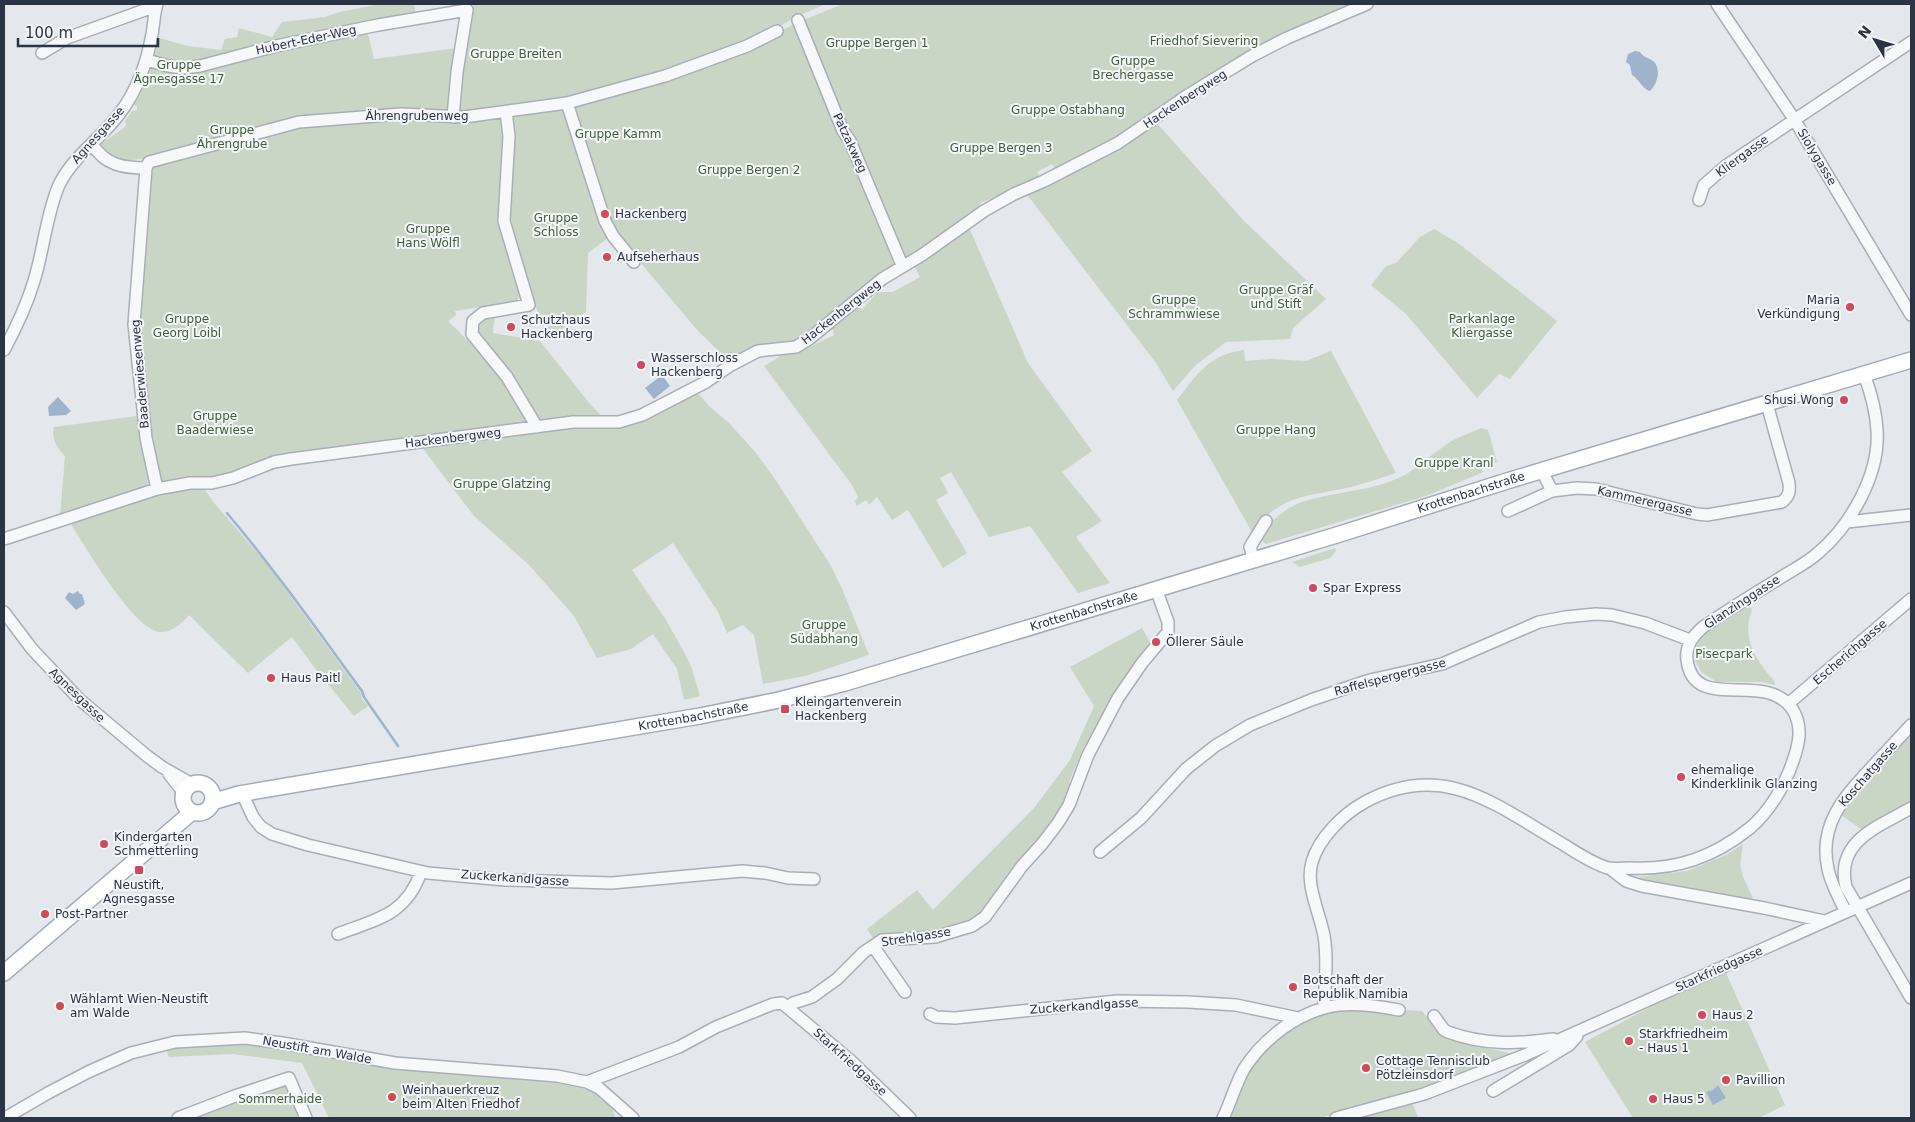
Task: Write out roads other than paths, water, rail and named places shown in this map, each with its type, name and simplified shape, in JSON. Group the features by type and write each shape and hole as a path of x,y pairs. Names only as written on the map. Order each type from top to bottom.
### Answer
{"main road":[{"name":"Krottenbachstraße","path":"188,799 203,784 211,796 241,793 700,716 779,700 845,683 1911,360"},
{"path":"4,974 156,841 169,833 188,799 204,811 209,807 211,796"}],"street":[{"name":"Hackenbergweg","path":"4,539 157,489 190,483 212,483 234,478 274,462 573,422 619,422 642,415 706,382 731,365 758,351 796,347 809,339 882,279 902,265 922,255 984,211 1118,143 1188,95 1252,56 1287,38 1366,4"},
{"name":"Siolygasse","path":"1717,4 1794,119 1911,314"},
{"path":"42,54 67,38 157,5"},
{"name":"Agnesgasse","path":"4,350 35,280 58,187 72,165 119,115 129,100 147,60 157,5"},
{"name":"Hubert-Eder-Weg","path":"147,60 183,68 200,66 284,44 378,25 467,10 457,72 453,117"},
{"name":"Patzakweg","path":"798,20 843,132 850,141 902,265"},
{"name":"Ährengrubenweg","path":"146,168 149,162 299,122 392,114 453,117 567,103 666,76 748,46 777,31"},
{"name":"Kliergasse","path":"1699,200 1704,185 1727,165 1911,42"},
{"path":"567,103 605,221 613,236 634,262"},
{"path":"506,112 509,136 504,221 529,305 483,313 473,321 472,334 507,377 537,427"},
{"path":"92,144 99,155 112,163 130,168 146,168"},
{"name":"Baaderwiesenweg","path":"146,168 134,324 146,438 157,489"},
{"name":"Glanzinggasse","path":"1690,640 1703,627 1817,554 1847,522 1860,502 1867,484 1876,445 1877,432 1873,402 1864,374"},
{"name":"Kammerergasse","path":"1508,511 1552,491 1587,488 1707,515 1782,502 1788,497 1790,492 1789,483 1766,404"},
{"path":"1542,471 1552,491"},
{"path":"1847,522 1911,515"},
{"path":"1254,560 1250,547 1266,521"},
{"name":"Strehlgasse","path":"587,1082 679,1047 716,1027 773,1004 782,1003 787,1007 812,997 837,979 864,952 882,940 918,939 951,933 972,926 985,917 1022,866 1058,823 1068,805 1088,755 1118,698 1142,663 1168,632 1168,622 1156,589"},
{"name":"Escherichgasse","path":"1788,704 1911,599"},
{"name":"Agnesgasse","path":"4,612 32,649 79,699 112,728 162,767 188,799"},
{"name":"Raffelspergergasse","path":"1100,852 1141,818 1186,769 1215,746 1250,725 1310,700 1370,680 1442,664 1539,622 1565,617 1596,614 1612,616 1645,623 1690,640"},
{"path":"1608,868 1656,869 1689,863 1728,845 1752,826 1777,795 1786,779 1796,753 1799,726 1797,717 1788,704 1780,697 1767,691 1716,690 1702,684 1693,675 1687,661 1690,640"},
{"name":"Koschatgasse","path":"1846,912 1830,879 1826,859 1827,838 1834,813 1854,787 1911,725"},
{"path":"1324,1007 1326,976 1325,938 1311,887 1312,862 1323,840 1343,817 1382,792 1408,785 1432,784 1457,788 1483,798 1586,858 1608,868 1626,881 1642,886 1824,921"},
{"name":"Zuckerkandlgasse","path":"241,793 253,818 261,827 272,834 308,845 421,872 505,880 612,883 742,871 814,880"},
{"path":"1911,808 1862,837 1849,851 1845,859 1844,877 1846,887 1911,998"},
{"path":"338,934 382,917 401,906 416,886 421,872"},
{"name":"Starkfriedgasse","path":"1336,1118 1424,1094 1525,1055 1911,883"},
{"path":"873,946 905,992"},
{"name":"Zuckerkandlgasse","path":"930,1014 936,1017 955,1018 1126,1002 1188,1002 1236,1005 1298,1018"},
{"path":"1223,1118 1238,1081 1254,1055 1270,1038 1298,1018 1324,1007 1361,1004 1399,1010"},
{"name":"Starkfriedgasse","path":"787,1007 855,1065 910,1118"},
{"name":"Starkfriedgasse","path":"1434,1016 1444,1030 1483,1042 1521,1043 1554,1039 1582,1031"},
{"name":"Starkfriedgasse","path":"1493,1092 1569,1045 1582,1031"},
{"name":"Neustift am Walde","path":"5,1118 88,1072 131,1054 162,1044 245,1038 395,1063 557,1076 587,1082 599,1088 633,1118"},
{"path":"178,1118 289,1078 306,1118"}],"water":[{"path":"1635,51 1640,52 1656,64 1658,72 1656,81 1650,91 1632,75 1630,65 1626,62 1628,54"},
{"path":"662,375 670,386 654,399 645,388"},
{"path":"58,397 71,411 66,415 49,416 48,407"},
{"path":"78,591 82,594 85,604 76,610 65,598 69,592 73,594"},
{"path":"1718,1085 1726,1098 1713,1105 1706,1092 1713,1090"}],"waterway":[{"path":"227,513 313,623 362,691 364,697 398,746"}],"place":[{"name":"Hackenberg","path":"605,214"},
{"name":"Aufseherhaus","path":"607,257"},
{"name":"Maria Verkündigung","path":"1850,307"},
{"name":"Schutzhaus Hackenberg","path":"511,327"},
{"name":"Wasserschloss Hackenberg","path":"641,365"},
{"name":"Shusi Wong","path":"1844,400"},
{"name":"Spar Express","path":"1313,588"},
{"name":"Öllerer Säule","path":"1156,642"},
{"name":"Haus Paitl","path":"271,678"},
{"name":"Kleingartenverein Hackenberg","path":"785,709"},
{"name":"ehemalige Kinderklinik Glanzing","path":"1681,777"},
{"name":"Kindergarten Schmetterling","path":"104,844"},
{"name":"Neustift, Agnesgasse","path":"139,870"},
{"name":"Post-Partner","path":"45,914"},
{"name":"Botschaft der Republik Namibia","path":"1293,987"},
{"name":"Wählamt Wien-Neustift am Walde","path":"60,1006"},
{"name":"Haus 2","path":"1702,1015"},
{"name":"Starkfriedheim - Haus 1","path":"1629,1041"},
{"name":"Cottage Tennisclub Pötzleinsdorf","path":"1366,1068"},
{"name":"Pavillion","path":"1726,1080"},
{"name":"Weinhauerkreuz beim Alten Friedhof","path":"392,1097"},
{"name":"Haus 5","path":"1653,1099"}],"park label":[{"name":"Friedhof Sievering","path":"1204,41"},
{"name":"Gruppe Bergen 1","path":"877,43"},
{"name":"Gruppe Breiten","path":"516,54"},
{"name":"Gruppe Brechergasse","path":"1133,68"},
{"name":"Gruppe Ägnesgasse 17","path":"179,72"},
{"name":"Gruppe Ostabhang","path":"1068,110"},
{"name":"Gruppe Kamm","path":"618,134"},
{"name":"Gruppe Ährengrube","path":"232,137"},
{"name":"Gruppe Bergen 3","path":"1001,148"},
{"name":"Gruppe Bergen 2","path":"749,170"},
{"name":"Gruppe Schloss","path":"556,225"},
{"name":"Gruppe Hans Wölfl","path":"428,236"},
{"name":"Gruppe Gräf und Stift","path":"1276,297"},
{"name":"Gruppe Schrammwiese","path":"1174,307"},
{"name":"Gruppe Georg Loibl","path":"187,326"},
{"name":"Parkanlage Kliergasse","path":"1482,326"},
{"name":"Gruppe Baaderwiese","path":"215,423"},
{"name":"Gruppe Hang","path":"1276,430"},
{"name":"Gruppe Kranl","path":"1454,463"},
{"name":"Gruppe Glatzing","path":"502,484"},
{"name":"Gruppe Südabhang","path":"824,632"},
{"name":"Pisecpark","path":"1724,654"},
{"name":"Sommerhaide","path":"280,1099"}]}
